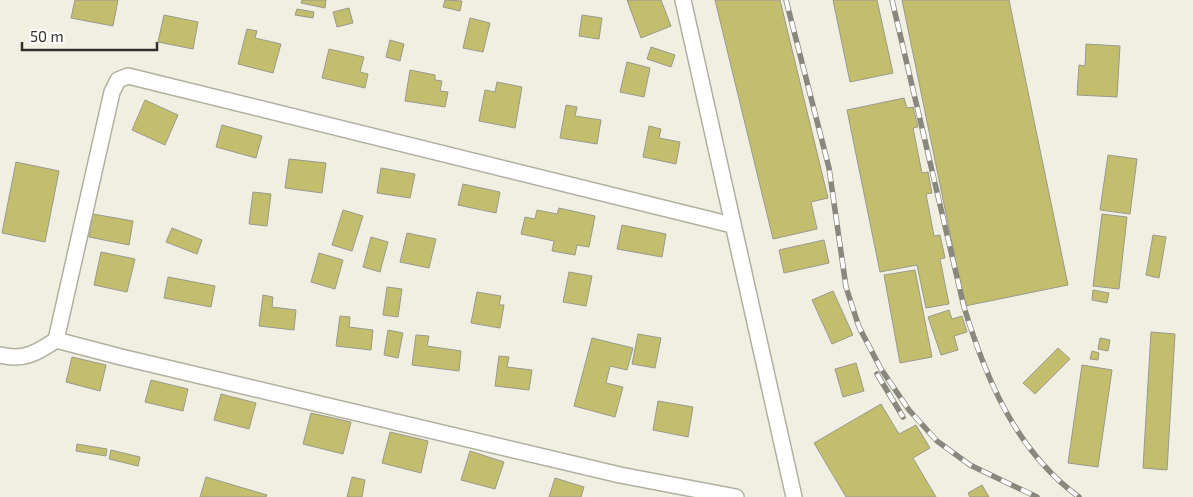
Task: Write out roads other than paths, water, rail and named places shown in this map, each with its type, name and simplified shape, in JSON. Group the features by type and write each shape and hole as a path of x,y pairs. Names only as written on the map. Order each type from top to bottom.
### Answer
{"street":[{"path":"683,0 794,497"},
{"path":"0,355 14,358 34,354 56,340 112,92 118,80 128,76 732,226"},
{"path":"56,340 620,475 736,497"}],"railway":[{"path":"786,0 829,168 846,287 859,327 881,369 909,410 937,441 970,465 1037,497"},
{"path":"892,0 964,307 982,361 993,387 1021,436 1057,479 1079,497"},
{"path":"877,374 903,417"}]}
